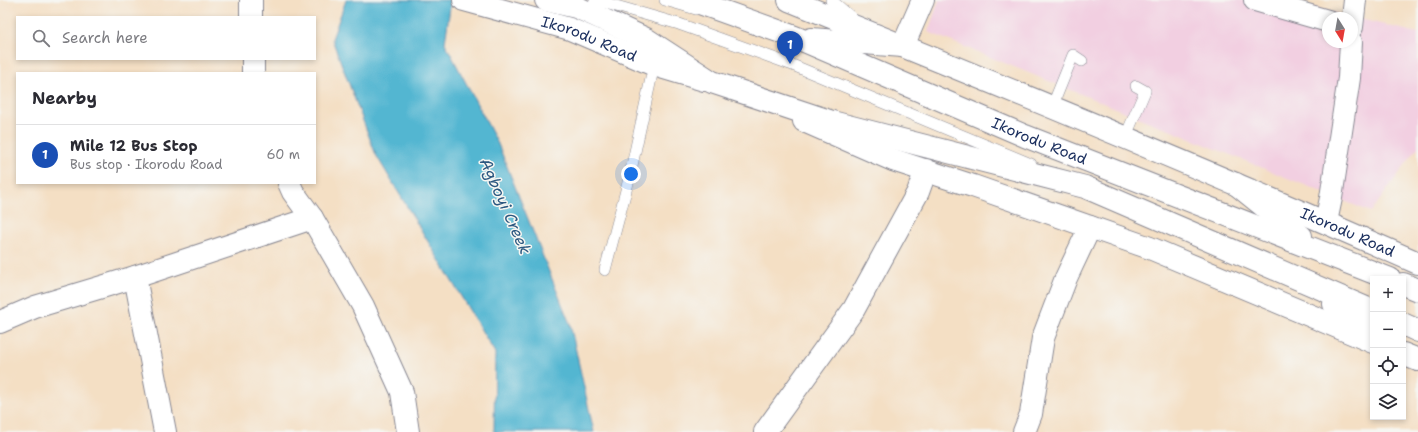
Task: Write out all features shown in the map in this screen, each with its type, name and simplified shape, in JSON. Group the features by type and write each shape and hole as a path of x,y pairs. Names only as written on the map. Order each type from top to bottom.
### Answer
{"main road":[{"path":"251,0 251,16"},
{"name":"Ikorodu Road","path":"464,0 570,29 654,65 712,82 832,122 1085,187 1370,310"},
{"name":"Ikorodu Road","path":"546,0 576,7 646,39 712,82 892,160 926,170 1150,248 1370,341"},
{"name":"Ikorodu Road","path":"690,0 795,37 1025,136 1383,276"},
{"name":"Ikorodu Road","path":"790,0 1236,184 1418,263"},
{"path":"795,37 903,46 923,0"},
{"path":"1255,0 1322,19"},
{"path":"1354,12 1355,0"},
{"path":"1326,222 1349,78 1351,48"},
{"path":"253,60 253,72"},
{"path":"765,432 854,309 918,192 926,170"},
{"path":"289,184 293,192 312,218 363,306 402,392 408,432"},
{"path":"1236,184 1319,250"},
{"path":"0,322 35,307 135,277 312,218"},
{"path":"1024,432 1031,414 1043,338 1066,278 1090,227"},
{"path":"135,277 164,432"},
{"path":"1304,282 1370,330"},
{"path":"1406,285 1418,290"},
{"path":"1406,325 1418,331"},
{"path":"1406,355 1418,360"}],"lane":[{"path":"595,0 679,24 790,64 1085,187"},
{"path":"665,0 795,37"},
{"path":"831,0 868,32"},
{"path":"1052,107 1073,55 1082,61"},
{"path":"605,270 629,180 654,65"},
{"path":"1125,138 1145,91 1136,86"}],"shaded area":[{"path":"939,0 1281,0 1331,12 1322,12 1322,48 1358,48 1358,19 1418,33 1418,147 1371,212 928,32"}],"water":[{"name":"Agboyi Creek","path":"346,0 451,0 445,43 498,144 570,324 594,432 494,432 495,353 376,155 332,39"}],"place":[{"name":"Mile 12 Bus Stop","path":"790,64"}]}
